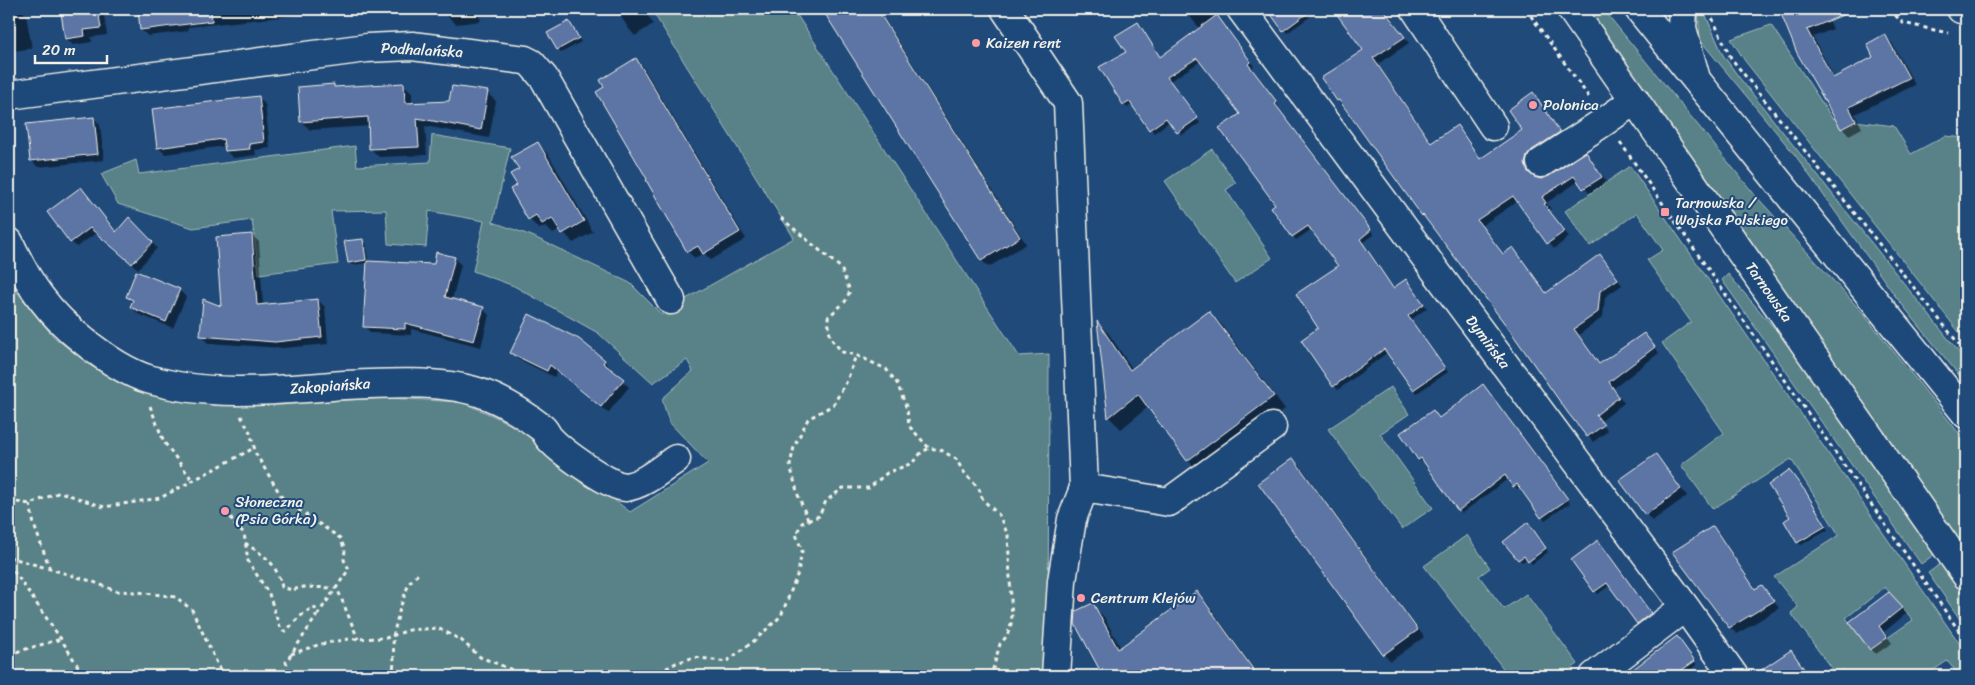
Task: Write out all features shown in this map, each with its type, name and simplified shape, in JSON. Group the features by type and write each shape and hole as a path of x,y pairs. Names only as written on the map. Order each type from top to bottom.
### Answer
{"street":[{"path":"1005,9 1068,104 1084,488 1072,519 1062,581 1056,676"},
{"name":"Dymińska","path":"1241,9 1685,607 1734,676"},
{"path":"1416,9 1493,126"},
{"name":"Tarnowska","path":"1571,9 1966,575"},
{"path":"1639,9 1966,414"},
{"path":"1683,9 1682,28 1696,80"},
{"path":"1955,21 1966,10"},
{"name":"Podhalańska","path":"9,94 367,48 412,46 525,60 531,63 544,78 670,300"},
{"path":"1541,163 1605,122 1635,100"},
{"name":"Zakopiańska","path":"12,230 22,272 35,291 66,327 107,359 147,379 185,388 241,391 380,383 428,384 461,388 493,398 544,429 551,440 602,478 621,487 628,487 647,478 676,459"},
{"path":"1084,488 1169,502 1272,426"},
{"path":"1594,676 1685,607"}],"path":[{"path":"1526,9 1966,641"},
{"path":"1708,9 1731,58 1966,353"},
{"path":"1710,13 1718,9"},
{"path":"1881,9 1892,12 1903,23 1955,21"},
{"path":"9,203 12,230"},
{"path":"781,218 841,268 850,291 844,302 828,317 830,336 842,352 856,355 886,369 897,383 907,409 909,426 929,448 941,450 956,459 963,471 979,489 983,500 999,515 1008,535 1012,621 1007,636 1000,644 991,676"},
{"path":"808,520 790,465 794,448 808,419 833,405 847,381 856,355"},
{"path":"147,379 144,390 164,442 193,481"},
{"path":"241,391 241,417 250,432 254,448 283,499 340,538 345,550 344,560 348,569 337,588 290,654 286,662 291,676"},
{"path":"9,501 30,504 60,492 104,507 160,498 254,448"},
{"path":"652,676 676,663 695,656 726,662 755,640 780,616 798,573 802,551 796,534 802,523 819,516 826,501 843,488 869,488 887,473 912,464 921,453 929,448"},
{"path":"30,504 34,525 50,570"},
{"path":"231,517 233,523 244,533 248,561 269,594 278,625 283,631 286,631 298,618 313,607 315,608 316,617"},
{"path":"245,543 268,558 278,571 282,587 292,590 304,587 337,588"},
{"path":"9,557 91,581 116,591 176,597 192,610 223,676"},
{"path":"9,564 84,676"},
{"path":"392,676 394,663 393,636 400,608 409,582 419,573"},
{"path":"337,588 358,639"},
{"path":"290,654 321,644 358,639 386,638 409,630 438,628 461,640 480,657 528,676"},
{"path":"9,654 61,639"}],"green space":[{"path":"651,9 793,9 1019,356 1049,354 1048,676 9,676 9,276 17,292 54,337 91,366 136,391 176,401 222,406 388,398 461,402 494,416 534,437 630,512 708,463 669,422 662,399 693,371 687,360 653,383 598,333 514,286 473,271 484,221 429,211 426,247 388,244 386,210 331,211 338,264 259,274 252,220 193,228 118,204 101,174 136,160 139,174 355,146 357,166 430,162 432,135 510,148 493,222 532,236 630,283 662,315 661,313 794,238"},
{"path":"1587,9 1603,9 1755,195 1862,312 1966,442 1966,549"},
{"path":"1698,9 1703,9 1723,55 1738,76 1966,361 1966,384 1896,297 1795,155 1700,40"},
{"path":"1771,25 1832,118 1894,126 1911,154 1945,136 1966,138 1966,341 1745,61 1731,39"},
{"path":"1212,149 1236,183 1226,190 1272,258 1235,283 1165,181"},
{"path":"1630,166 1966,653 1966,676 1960,676 1947,661 1925,676 1850,676 1844,669 1836,675 1791,613 1798,607 1774,577 1839,535 1791,459 1713,509 1681,465 1724,433 1662,343 1691,322 1647,260 1663,250 1637,213 1590,246 1565,211","holes":["1885,587 1913,620 1870,650 1846,618"]},
{"path":"1728,274 1793,350 1935,554 1921,564 1722,280"},
{"path":"1391,387 1409,414 1380,434 1433,508 1402,529 1328,429"},
{"path":"1467,535 1490,568 1479,576 1504,609 1526,594 1578,664 1561,676 1509,676 1424,566"},
{"path":"1943,562 1966,596 1966,628 1928,573"}],"building":[{"path":"65,9 98,9 101,28 84,30 85,36 65,39 61,13 65,13"},
{"path":"138,9 211,9 212,21 140,30"},
{"path":"822,9 877,9 1020,237 981,261"},
{"path":"1267,9 1313,9 1283,31"},
{"path":"1333,9 1383,9 1405,37 1373,58 1431,143 1457,125 1480,159 1522,130 1508,110 1533,92 1560,132 1532,150 1527,156 1525,164 1528,172 1534,177 1541,179 1549,176 1586,152 1602,177 1583,189 1574,176 1542,197 1546,203 1544,204 1565,231 1547,244 1513,196 1477,220 1503,254 1513,247 1546,293 1600,254 1618,279 1600,291 1598,312 1574,329 1599,364 1644,333 1655,347 1609,382 1619,397 1596,415 1604,425 1587,437 1321,78 1363,50"},
{"path":"1779,9 1796,9 1798,12 1805,9 1857,9 1807,30 1833,78 1873,57 1867,44 1885,34 1909,78 1849,107 1856,121 1841,129 1797,53"},
{"path":"1217,15 1251,62 1248,64 1277,102 1275,104 1371,230 1360,239 1393,288 1406,279 1424,304 1408,316 1445,368 1413,390 1384,349 1333,387 1301,340 1318,328 1296,294 1338,266 1308,226 1292,237 1271,207 1275,204 1219,128 1240,114 1197,58 1167,77 1198,118 1177,133 1166,118 1149,130 1129,101 1123,105 1099,67 1126,52 1115,36 1138,22 1160,57"},
{"path":"569,21 579,38 557,50 547,33"},
{"path":"636,58 740,232 703,254 698,246 687,252 596,92 604,87 600,80"},
{"path":"404,83 405,103 449,101 452,86 488,91 481,130 417,118 419,147 369,149 368,117 300,122 298,87 334,84 334,87"},
{"path":"259,96 264,142 249,144 250,149 225,151 223,139 157,148 152,109"},
{"path":"94,117 98,154 30,161 26,124"},
{"path":"538,142 584,221 562,234 552,218 542,224 536,215 528,220 510,189 517,185 510,174 519,169 511,157"},
{"path":"81,187 116,232 129,217 153,242 132,264 90,228 70,243 47,212"},
{"path":"252,234 257,305 318,299 322,337 275,342 200,336 203,299 221,306 216,237"},
{"path":"363,239 366,260 348,263 344,241"},
{"path":"436,252 455,257 445,297 484,307 474,341 405,323 405,329 363,327 367,261 434,264"},
{"path":"136,271 180,289 166,322 130,307 133,300 126,297"},
{"path":"1209,311 1274,396 1187,461 1138,394 1108,418 1097,321 1130,370"},
{"path":"529,314 579,339 605,360 603,363 624,379 601,407 550,365 547,371 510,353"},
{"path":"1483,384 1568,499 1541,518 1517,484 1513,487 1505,475 1458,511 1421,458 1418,460 1400,433 1433,410 1439,418"},
{"path":"1656,454 1681,489 1645,515 1619,480"},
{"path":"1293,458 1418,630 1383,655 1258,483"},
{"path":"1789,470 1806,492 1826,526 1797,543 1784,521 1790,517 1768,485"},
{"path":"1528,522 1546,548 1528,562 1524,556 1518,560 1503,542"},
{"path":"1713,526 1755,589 1762,585 1774,601 1729,628 1672,552"},
{"path":"1598,540 1651,613 1637,624 1607,583 1594,592 1571,560"},
{"path":"1197,591 1258,676 1103,676 1075,624 1076,611 1093,603 1118,649"},
{"path":"1889,592 1903,607 1879,626 1887,638 1870,650 1849,622"},
{"path":"1677,636 1695,661 1673,676 1624,676"},
{"path":"1791,650 1809,676 1752,676"}],"place":[{"name":"Kaizen rent","path":"976,43"},
{"name":"Polonica","path":"1533,105"},
{"name":"Tarnowska / Wojska Polskiego","path":"1665,212"},
{"name":"Słoneczna (Psia Górka)","path":"225,511"},
{"name":"Centrum Klejów","path":"1081,598"}]}
